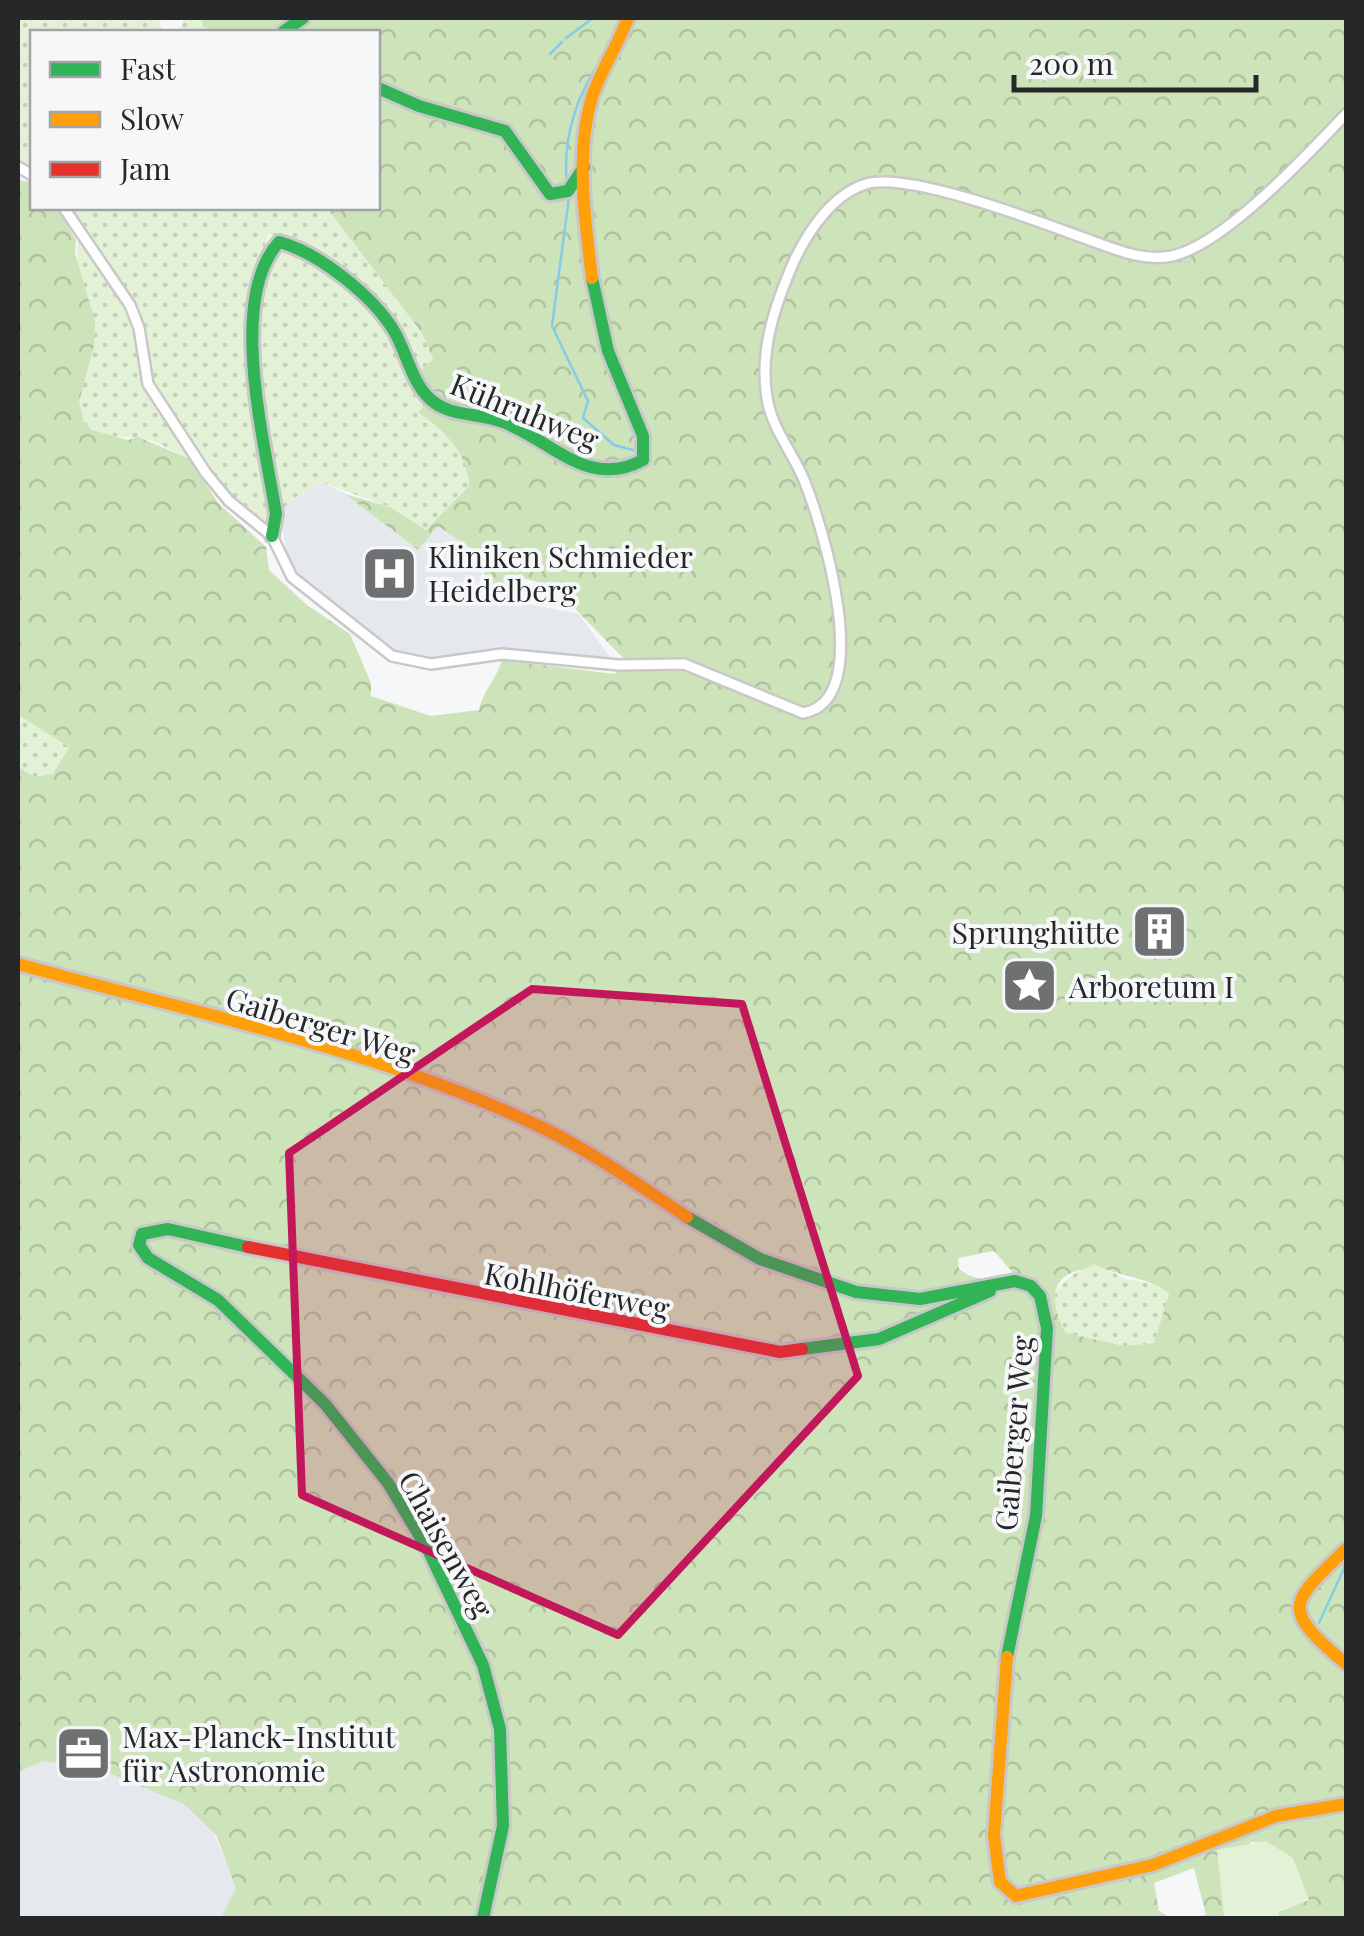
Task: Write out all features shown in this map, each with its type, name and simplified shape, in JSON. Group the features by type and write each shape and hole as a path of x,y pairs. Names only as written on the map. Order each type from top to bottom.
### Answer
{"street":[{"path":"380,89 419,106 504,131 552,194 568,191 584,165 592,98 618,50 628,18"},
{"path":"65,210 136,315 146,379 220,492 272,536 292,577 403,660 442,663 502,654 619,666 684,664 802,713 816,710 836,684 842,633 810,496 771,416 765,375 778,299 805,240 821,218 852,190 871,182 890,182 970,200 1135,255 1176,255 1237,217 1346,114"},
{"name":"Kühruhweg","path":"272,536 276,514 252,319 266,254 279,242 298,246 380,312 420,388 441,408 506,423 580,464 620,468 644,460 647,442 613,370 599,318 584,165"},
{"name":"Gaiberger Weg","path":"18,964 281,1034 525,1120 589,1152 724,1242 795,1273 914,1299 1019,1282 1032,1287 1044,1302 1047,1318 1035,1523 1013,1614 1000,1720 994,1820 1000,1882 1016,1896 1032,1895 1076,1880 1153,1865 1276,1816 1346,1804"},
{"name":"Kohlhöferweg","path":"142,1234 168,1229 404,1281 780,1352 842,1347 897,1334 995,1286"},
{"name":"Chaisenweg","path":"142,1234 139,1245 144,1255 218,1300 330,1410 388,1483 434,1561 485,1672 502,1739 504,1818 483,1918"},
{"path":"1346,1549 1305,1587 1300,1599 1311,1631 1346,1664"}],"highlighted area":[{"path":"532,989 742,1004 858,1376 618,1635 302,1495 289,1153"}],"shaded area":[{"name":"Kliniken Schmieder Heidelberg","path":"320,482 346,494 417,550 438,525 484,559 481,581 498,598 579,614 612,660 496,649 428,658 395,650 301,577 287,558 280,510"},
{"name":"Max-Planck-Institut für Astronomie","path":"18,1664 205,1814 237,1888 245,1918 18,1918"}],"green space":[{"path":"18,18 161,18 160,26 165,30 30,30 30,171 18,164"},
{"path":"184,18 200,18 207,30 180,30"},
{"path":"200,18 1346,18 1346,1918 1279,1918 1278,1912 1309,1900 1279,1853 1262,1843 1250,1842 1224,1916 1228,1918 1190,1918 1206,1915 1194,1868 1154,1883 1159,1911 1171,1918 221,1918 236,1888 216,1835 184,1804 99,1769 43,1761 18,1772 18,767 35,777 53,774 69,747 21,717 18,722 18,180 30,182 30,210 58,210 76,240 75,253 95,321 94,346 79,402 84,422 92,430 128,440 138,437 190,459 218,503 266,547 269,570 307,605 350,634 371,683 371,696 431,716 479,710 502,660 615,674 624,659 554,587 516,576 498,597 483,581 486,559 438,526 418,550 345,494 390,507 426,530 469,486 459,452 418,412 434,397 419,372 433,359 422,333 329,210 380,210 380,30 207,30","holes":["994,1251 1015,1275 985,1279 971,1276 959,1269 958,1258","1094,1264 1154,1284 1169,1294 1154,1343 1124,1346 1066,1333 1055,1301 1063,1278"]},
{"path":"69,210 329,210 422,333 433,360 434,397 427,393 403,341 306,246 268,234 251,297 271,514 264,524 224,491 196,454 190,459 146,439 101,434 82,419 79,397 94,339 77,256 82,228"},
{"path":"279,248 302,254 385,324 421,395 425,406 418,412 460,453 469,486 426,530 390,507 320,482 280,510 257,338 258,304 265,273"},
{"path":"21,717 70,747 53,774 35,777 18,767"},
{"path":"1093,1263 1126,1279 1160,1285 1169,1294 1154,1343 1124,1346 1066,1334 1055,1308 1057,1290"},
{"path":"1266,1841 1293,1858 1309,1900 1279,1911 1279,1918 1224,1916 1217,1850"}],"waterway":[{"path":"566,38 593,18"},
{"path":"550,54 562,42"},
{"path":"567,184 567,150 574,116 587,84 605,56"},
{"path":"569,197 552,326 588,401 583,418 614,445 637,451"},
{"path":"1319,1623 1346,1564"}],"traffic: fast":[{"path":"286,30 303,18"},
{"path":"380,89 419,106 505,131 550,194 568,191 584,167"},
{"path":"272,536 276,514 258,412 252,334 263,267 279,242 327,265 373,304 394,331 418,384 438,405 503,422 587,466 623,468 643,460 643,436 608,351 592,278"},
{"path":"687,1217 760,1259 856,1292 920,1299 1015,1281 1031,1286 1040,1296 1047,1328 1036,1516 1007,1657"},
{"path":"248,1247 168,1229 142,1234 139,1245 148,1258 218,1300 325,1404 388,1483 428,1550 483,1665 500,1729 503,1826 483,1918"},
{"path":"802,1349 879,1339 990,1291"}],"traffic: slow":[{"path":"592,278 583,187 587,119 596,87 628,18"},
{"path":"18,964 351,1054 481,1100 562,1138 687,1217"},
{"path":"1346,1549 1313,1582 1300,1605 1310,1630 1346,1664"},
{"path":"1007,1657 994,1835 1000,1882 1016,1896 1153,1865 1276,1816 1346,1804"}],"traffic: jam":[{"path":"248,1247 780,1352 802,1349"}],"place":[{"name":"Kliniken Schmieder Heidelberg","path":"389,573"},
{"name":"Sprunghütte","path":"1159,932"},
{"name":"Arboretum I","path":"1030,986"},
{"name":"Max-Planck-Institut für Astronomie","path":"83,1753"}]}
